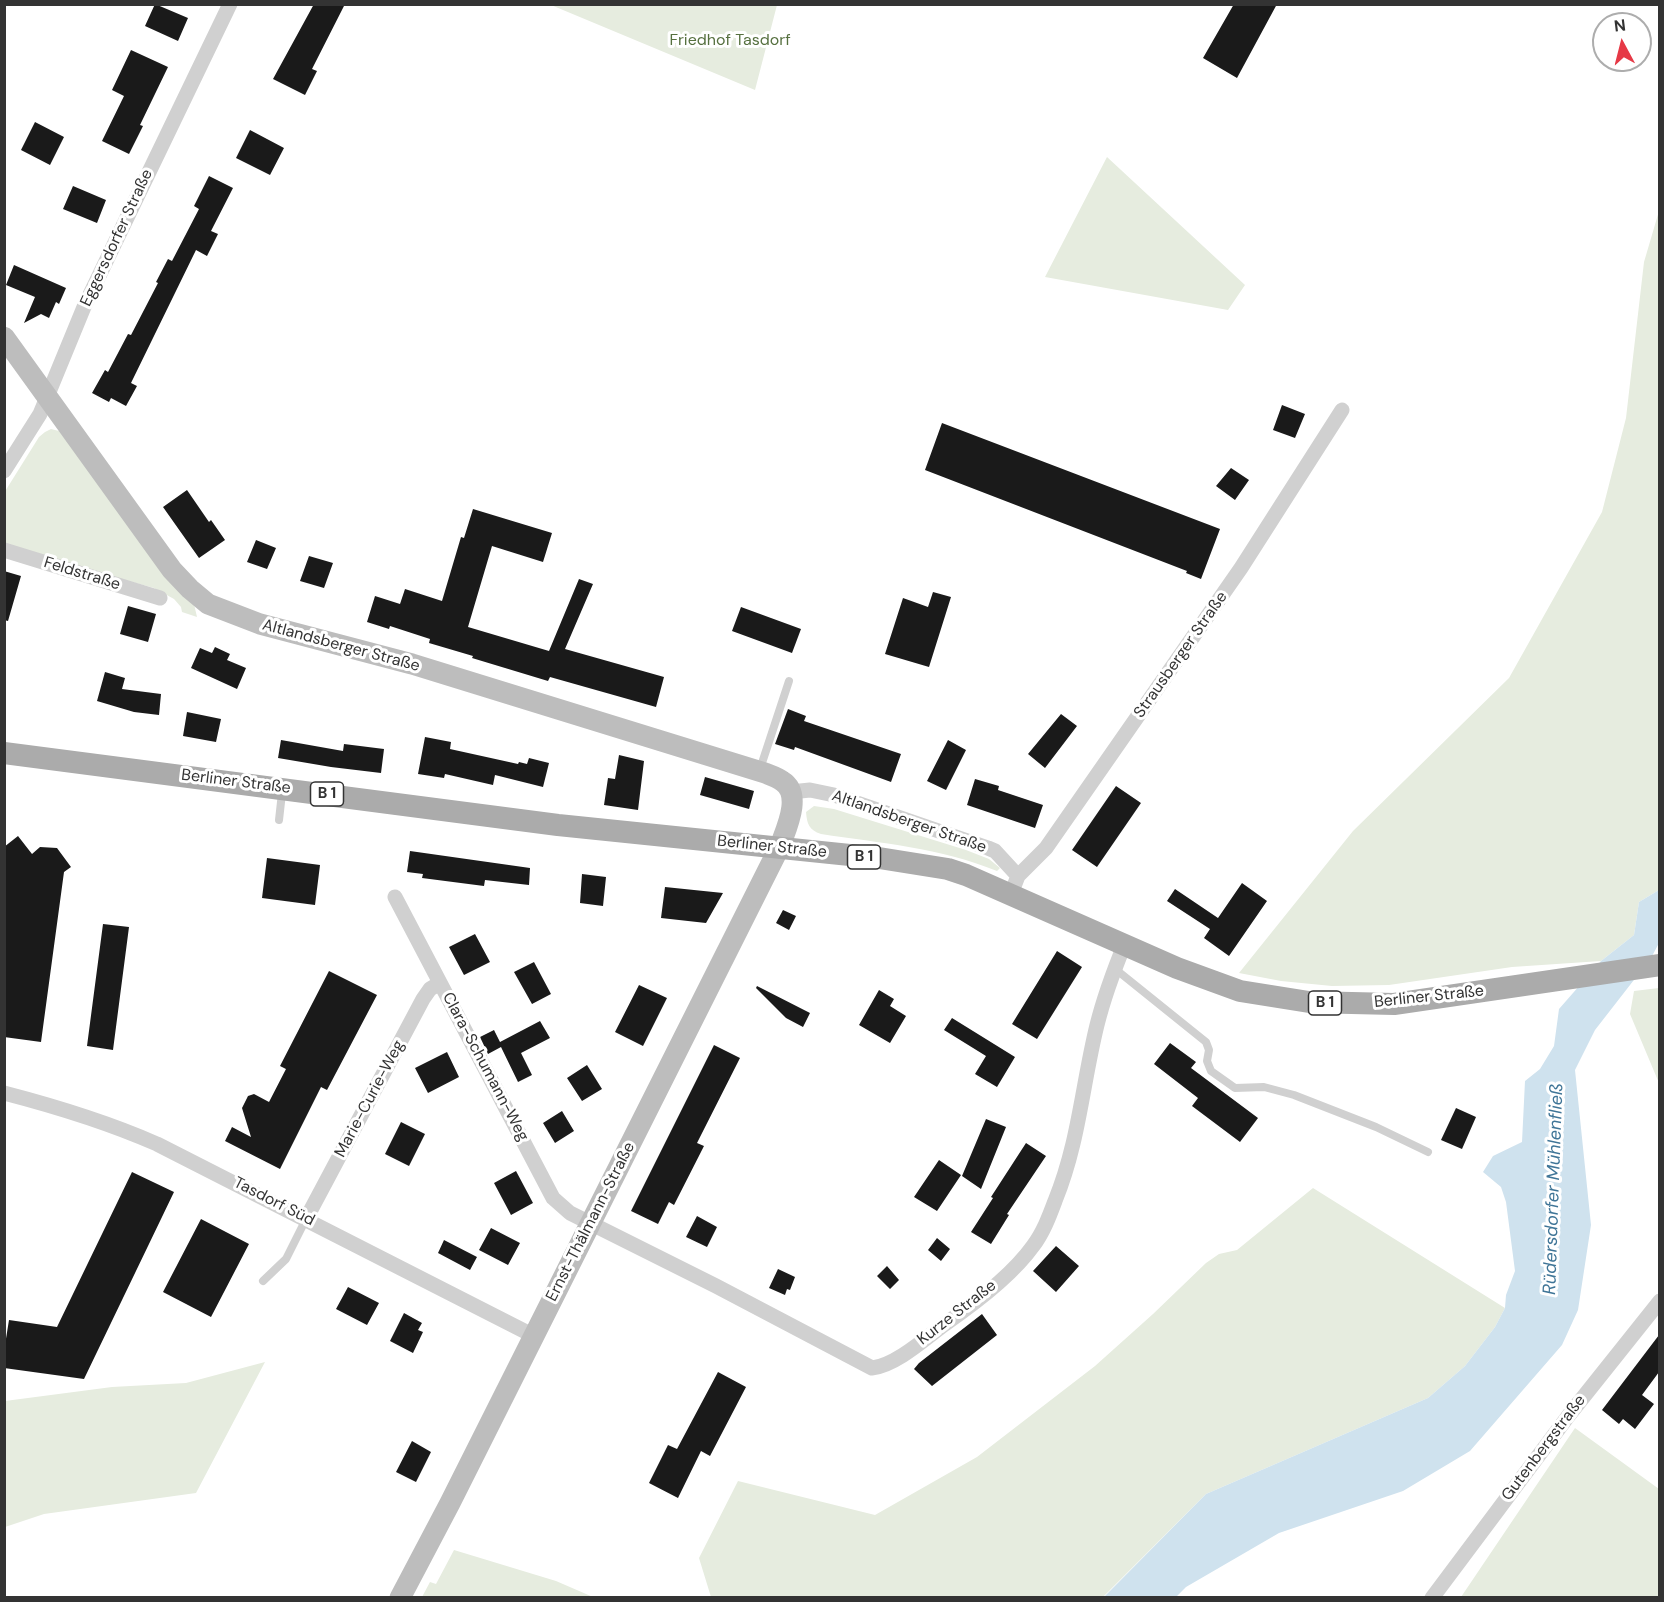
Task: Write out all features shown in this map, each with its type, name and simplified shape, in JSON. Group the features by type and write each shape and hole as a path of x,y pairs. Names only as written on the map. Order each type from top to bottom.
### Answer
{"main road":[{"name":"Altlandsberger Straße","path":"4,337 172,570 208,604 260,624 412,664 759,771 784,781 791,792"},
{"name":"Berliner Straße","path":"4,753 558,825 780,846 948,869 1014,885 1177,968 1240,991 1309,1002 1394,1004 1659,965"},
{"path":"780,846 792,806 791,792"},
{"name":"Ernst-Thälmann-Straße","path":"400,1598 780,846"}],"street":[{"name":"Eggersdorfer Straße","path":"4,471 40,414 84,307 230,4"},
{"name":"Strausberger Straße","path":"1014,885 1046,848 1148,703 1241,568 1342,410"},
{"name":"Feldstraße","path":"4,550 160,598"},
{"name":"Altlandsberger Straße","path":"791,792 810,790 834,795 988,848 995,852 1014,885"},
{"name":"Clara-Schumann-Weg","path":"395,897 553,1198 570,1213 590,1224"},
{"name":"Kurze Straße","path":"590,1224 716,1286 872,1368 881,1367 902,1355 955,1317 1018,1265 1040,1235 1068,1171 1097,1025 1114,968 1125,943"},
{"name":"Marie-Curie-Weg","path":"306,1219 423,999 430,989 440,983"},
{"name":"Tasdorf Süd","path":"4,1093 68,1109 124,1130 199,1164 534,1336"},
{"name":"Gutenbergstraße","path":"1432,1598 1569,1415 1659,1301"}],"lane":[{"path":"759,771 789,681"},
{"path":"279,820 283,788"},
{"path":"1114,968 1206,1042 1209,1050 1207,1061 1211,1071 1235,1088 1264,1087 1294,1095 1376,1127 1428,1152"},
{"path":"263,1281 286,1259 306,1219"}],"green space":[{"name":"Friedhof Tasdorf","path":"551,5 777,5 755,90"},
{"path":"1107,157 1245,285 1228,310 1045,277"},
{"path":"1659,211 1659,890 1639,902 1634,935 1601,961 1512,967 1389,985 1332,986 1281,981 1239,973 1353,831 1509,678 1602,512 1626,418 1644,262"},
{"path":"51,429 59,431 194,604 197,617 182,612 174,599 154,588 74,566 5,543 4,493 39,437"},
{"path":"814,806 834,809 966,850 989,859 1000,868 997,871 976,863 910,847 821,834 809,826 807,820 806,812"},
{"path":"1660,988 1659,1083 1630,1014 1634,991"},
{"path":"1313,1188 1505,1308 1495,1327 1465,1366 1428,1398 1206,1494 1103,1597 711,1597 699,1558 738,1481 875,1515 977,1457 1095,1366 1206,1263 1219,1254 1237,1250"},
{"path":"265,1362 196,1493 44,1514 5,1527 5,1401 112,1387 186,1383"},
{"path":"1575,1428 1659,1489 1659,1597 1461,1597"},
{"path":"454,1550 556,1581 593,1597 422,1597 430,1582 436,1584"}],"water":[{"name":"Rüdersdorfer Mühlenfließ","path":"1659,890 1659,943 1651,958 1595,1030 1575,1070 1591,1225 1578,1310 1562,1345 1470,1451 1403,1491 1279,1533 1186,1587 1176,1597 1103,1598 1206,1494 1428,1398 1465,1366 1495,1327 1505,1308 1506,1295 1515,1271 1506,1202 1501,1187 1483,1172 1493,1156 1522,1142 1525,1081 1540,1069 1554,1046 1559,1009 1601,961 1634,935 1639,902"}],"building":[{"path":"155,4 188,18 178,41 145,26"},
{"path":"314,4 345,4 312,69 317,71 305,95 273,79"},
{"path":"1234,4 1277,4 1237,78 1203,58"},
{"path":"131,50 168,67 140,125 143,126 129,154 102,141 124,96 112,90"},
{"path":"35,122 64,137 50,165 21,150"},
{"path":"250,130 284,148 270,175 236,158"},
{"path":"209,176 233,188 211,231 218,234 207,256 196,250 131,383 137,386 126,406 111,398 109,402 92,393 105,370 108,372 128,334 131,335 168,259 172,261 199,209 194,206"},
{"path":"73,186 106,200 97,223 63,209"},
{"path":"14,265 66,288 49,318 41,314 24,323 35,297 6,285"},
{"path":"1282,405 1305,414 1295,438 1273,430"},
{"path":"942,423 1220,529 1201,579 1186,573 1187,571 925,470"},
{"path":"1231,468 1249,480 1235,500 1216,486"},
{"path":"187,490 209,522 211,520 225,540 199,558 163,507"},
{"path":"473,509 552,533 543,562 492,546 468,627 549,651 579,579 593,584 565,649 664,677 656,707 550,677 548,681 429,643 430,639 390,626 389,629 367,622 375,596 400,604 405,589 442,601 461,537 464,538"},
{"path":"256,540 276,548 267,569 247,562"},
{"path":"309,556 333,563 324,588 300,581"},
{"path":"4,571 21,576 8,621 4,620"},
{"path":"933,592 951,597 929,667 885,654 903,598 928,607"},
{"path":"128,606 156,614 148,642 120,634"},
{"path":"741,607 801,629 792,653 732,631"},
{"path":"215,647 230,654 227,660 246,668 237,689 191,668 200,648 212,653"},
{"path":"105,672 125,678 122,689 161,694 159,715 134,712 97,701"},
{"path":"788,709 806,716 804,721 901,754 891,782 795,747 794,750 775,744"},
{"path":"187,712 221,719 216,742 183,736"},
{"path":"1061,714 1077,726 1045,768 1028,754"},
{"path":"425,737 451,742 450,749 518,764 519,762 527,764 529,758 549,763 543,787 495,775 493,785 445,774 444,778 418,774"},
{"path":"281,740 343,751 344,744 384,749 381,773 278,758"},
{"path":"948,740 966,750 946,790 927,781"},
{"path":"619,755 644,761 638,810 604,805 608,778 615,779"},
{"path":"705,777 754,791 749,809 700,795"},
{"path":"975,779 999,786 998,790 1043,805 1035,828 967,805"},
{"path":"1116,786 1141,803 1097,867 1072,850"},
{"path":"18,836 32,854 40,847 57,848 71,867 64,872 41,1042 4,1037 4,847"},
{"path":"410,851 530,868 529,885 485,880 484,886 422,878 423,874 407,872"},
{"path":"267,858 320,865 315,905 262,898"},
{"path":"582,874 606,877 603,906 580,903"},
{"path":"1242,883 1267,901 1229,956 1204,938 1210,929 1167,901 1175,889 1218,918"},
{"path":"665,887 723,893 706,923 661,918"},
{"path":"783,910 796,916 789,930 776,923"},
{"path":"103,924 129,927 113,1050 87,1046"},
{"path":"475,934 490,962 464,975 449,947"},
{"path":"1057,951 1082,967 1037,1039 1012,1024"},
{"path":"534,962 551,994 532,1004 514,972"},
{"path":"329,971 377,995 327,1090 321,1087 280,1169 225,1141 232,1127 251,1137 242,1108 248,1096 254,1094 269,1102 286,1069 280,1066"},
{"path":"639,985 667,998 643,1046 615,1032"},
{"path":"757,986 810,1013 803,1027 786,1018 756,988"},
{"path":"879,990 894,999 890,1006 906,1016 890,1043 859,1025"},
{"path":"952,1018 1015,1057 997,1087 975,1074 986,1056 944,1030"},
{"path":"540,1021 550,1038 521,1053 532,1075 518,1082 501,1047 488,1054 480,1037 494,1030 500,1042"},
{"path":"1170,1043 1196,1062 1191,1068 1258,1118 1240,1142 1192,1106 1198,1098 1154,1064"},
{"path":"714,1045 740,1058 697,1143 704,1146 674,1205 669,1202 658,1224 631,1211"},
{"path":"447,1052 459,1077 428,1093 415,1068"},
{"path":"587,1065 602,1089 582,1101 567,1078"},
{"path":"1456,1108 1476,1117 1462,1149 1441,1140"},
{"path":"562,1111 574,1131 555,1143 543,1123"},
{"path":"986,1119 1006,1127 981,1189 962,1176"},
{"path":"401,1122 425,1134 409,1166 385,1154"},
{"path":"1026,1143 1046,1156 1007,1214 1009,1215 991,1244 971,1232"},
{"path":"939,1160 961,1175 937,1211 914,1197"},
{"path":"516,1171 533,1203 511,1215 494,1183"},
{"path":"132,1172 174,1192 84,1379 4,1368 9,1320 57,1327"},
{"path":"697,1216 717,1227 707,1247 686,1237"},
{"path":"201,1219 249,1244 211,1317 163,1292"},
{"path":"491,1228 520,1243 508,1265 479,1250"},
{"path":"937,1238 950,1249 941,1261 928,1250"},
{"path":"444,1240 477,1257 470,1270 438,1253"},
{"path":"1056,1246 1079,1266 1056,1292 1033,1271"},
{"path":"887,1266 899,1280 890,1289 877,1276"},
{"path":"778,1269 795,1277 790,1290 787,1289 785,1295 769,1288"},
{"path":"348,1287 379,1303 367,1325 336,1309"},
{"path":"404,1313 422,1323 418,1330 423,1332 413,1353 390,1341"},
{"path":"982,1314 997,1335 932,1386 914,1369"},
{"path":"1659,1335 1659,1372 1642,1395 1654,1404 1635,1429 1623,1419 1619,1424 1602,1410"},
{"path":"718,1372 746,1387 710,1456 701,1451 678,1498 649,1483 668,1445 677,1449"},
{"path":"412,1441 431,1452 416,1482 396,1472"}]}
